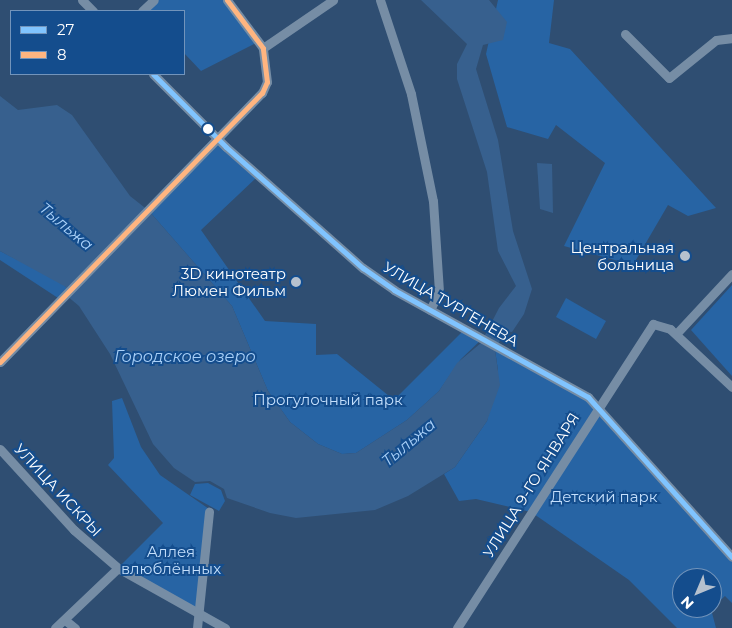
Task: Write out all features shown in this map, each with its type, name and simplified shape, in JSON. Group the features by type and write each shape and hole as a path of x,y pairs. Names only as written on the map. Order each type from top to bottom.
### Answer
{"street":[{"path":"82,0 92,10"},
{"path":"143,10 154,0"},
{"path":"0,362 158,203 262,93 267,82 262,48 227,0"},
{"path":"262,48 333,0"},
{"path":"380,0 411,94 433,201 439,292 430,310"},
{"path":"625,34 669,78 716,40 732,38"},
{"name":"УЛИЦА ТУРГЕНЕВА","path":"154,75 218,139 364,268 430,310 569,383 597,406 732,557"},
{"path":"732,274 676,334 732,387"},
{"name":"УЛИЦА 9-ГО ЯНВАРЯ","path":"457,628 597,406 653,324 676,334"},
{"name":"УЛИЦА ИСКРЫ","path":"0,449 74,530 118,568 225,628"},
{"path":"197,628 201,615 209,512"},
{"path":"56,628 118,568"},
{"path":"65,620 75,628"}],"green space":[{"path":"154,0 227,0 258,42 201,71 185,54 185,10 144,10"},
{"path":"498,0 554,0 549,43 570,49 716,208 688,216 668,205 633,265 564,246 605,163 556,125 548,139 507,127 486,54"},
{"name":"Прогулочный парк","path":"218,139 258,176 201,230 265,321 316,324 316,355 337,354 394,400 465,329 483,338 461,359 439,391 407,420 356,453 342,454 318,444 290,422 268,391 232,306 149,211"},
{"path":"0,251 61,282 66,287 66,295 58,298 0,260"},
{"path":"732,285 732,376 691,330"},
{"path":"566,298 606,321 596,339 556,317"},
{"name":"Детский парк","path":"495,350 588,397 732,557 732,603 725,596 722,599 722,568 672,568 672,618 713,618 716,628 677,628 629,580 531,512 476,499 459,501 444,474 455,467 487,421 498,370"},
{"name":"Аллея влюблённых","path":"122,398 141,447 160,475 209,509 201,615 118,568 163,523 108,465 114,458 112,401"},
{"path":"208,483 221,490 225,501 219,511 190,495 195,484"}],"water":[{"name":"Городское озеро","path":"421,0 489,0 507,22 503,40 483,45 476,69 498,140 513,231 532,289 524,314 512,332 505,331 495,350 500,385 487,421 455,467 408,496 375,510 296,518 270,513 227,498 224,489 210,481 195,482 174,468 153,444 110,354 79,306 66,295 66,287 0,251 0,96 18,110 57,105 72,115 130,196 149,211 232,306 268,391 290,422 318,444 342,454 356,453 407,420 439,391 457,363 481,343 499,308 516,286 498,251 487,172 457,79 457,64 467,44"},
{"path":"537,163 552,164 553,213 540,209"}],"transit line":[{"name":"8","path":"0,362 262,93 267,82 263,48 227,0"},
{"name":"27","path":"154,75 226,147 363,268 394,290 588,397 732,557"}],"place":[{"name":"Центральная больница","path":"685,256"},
{"name":"3D кинотеатр Люмен Фильм","path":"296,282"}],"water label":[{"name":"Тыльжа","path":"66,227"},
{"name":"Тыльжа","path":"409,443"}]}
